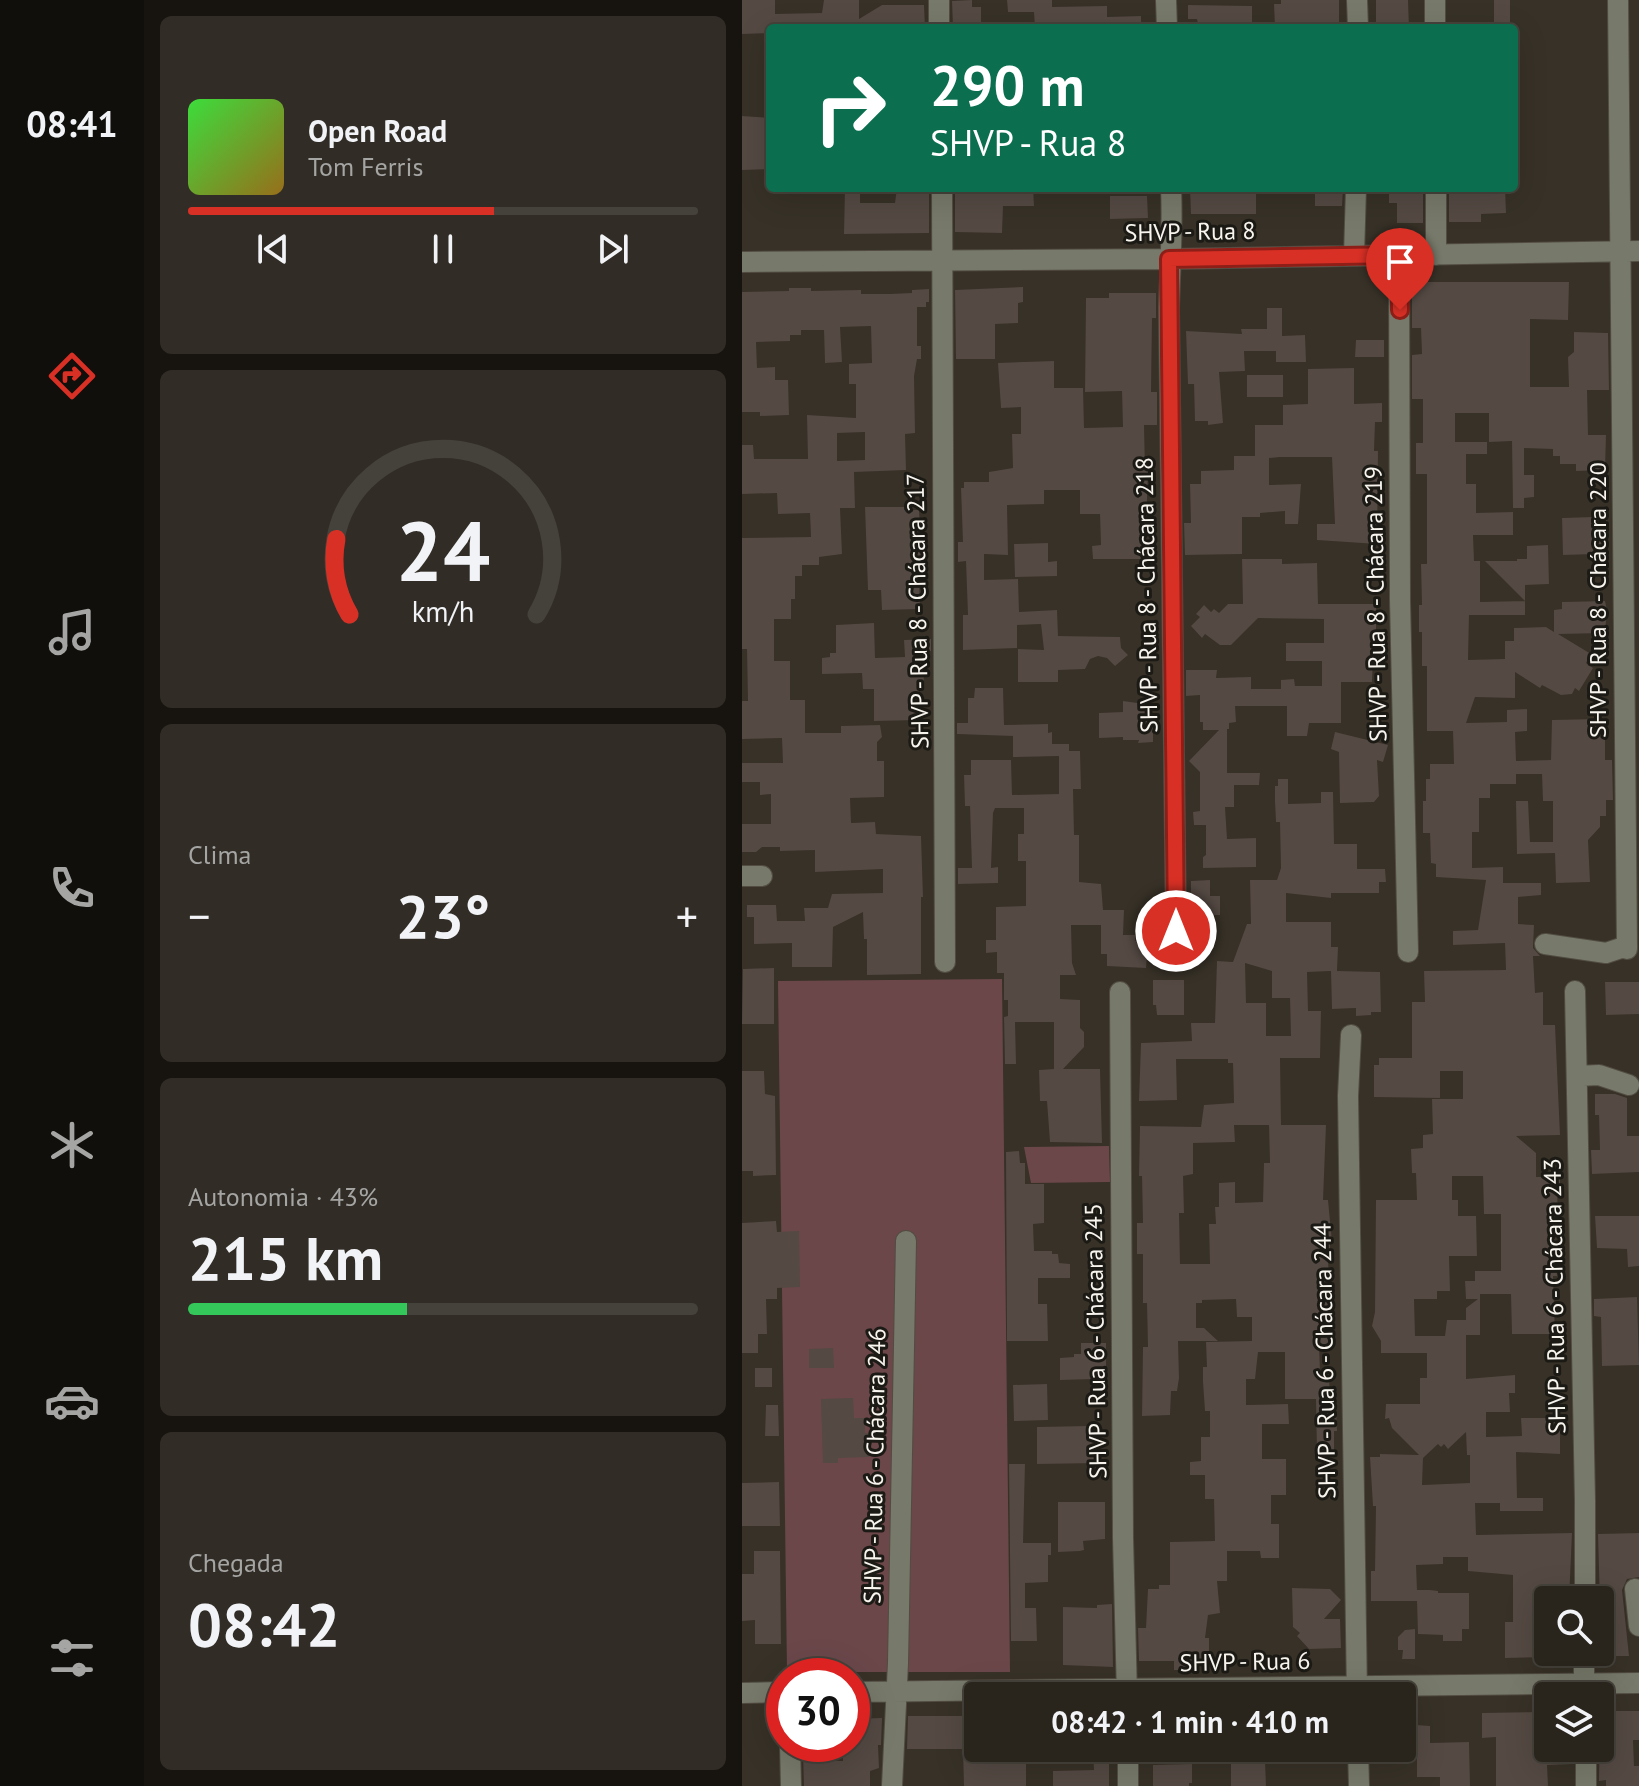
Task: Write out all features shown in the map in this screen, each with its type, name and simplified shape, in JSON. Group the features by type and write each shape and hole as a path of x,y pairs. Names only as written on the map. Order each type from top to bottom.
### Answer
{"street":[{"path":"939,0 939,24"},
{"path":"1166,0 1167,24"},
{"path":"1357,0 1358,24"},
{"path":"1435,0 1435,24"},
{"name":"SHVP - Rua 8 - Chácara 220","path":"1545,944 1606,953 1627,948 1630,251 1618,0"},
{"name":"SHVP - Rua 8 - Chácara 217","path":"942,192 945,962"},
{"name":"SHVP - Rua 8 - Chácara 218","path":"1171,192 1173,232 1169,259 1176,931"},
{"path":"1354,256 1356,192"},
{"path":"1436,192 1436,255"},
{"name":"SHVP - Rua 8","path":"742,262 1630,251"},
{"name":"SHVP - Rua 8 - Chácara 219","path":"1399,255 1400,600 1408,952"},
{"name":"SHVP - Rua 6 - Chácara 243","path":"1575,991 1585,1586"},
{"name":"SHVP - Rua 6 - Chácara 245","path":"1120,992 1127,1682"},
{"name":"SHVP - Rua 6 - Chácara 244","path":"1351,1035 1348,1096 1357,1682"},
{"path":"1577,1076 1599,1075 1629,1085"},
{"name":"SHVP - Rua 6 - Chácara 246","path":"892,1786 906,1241"},
{"path":"1635,1589 1639,1626"},
{"name":"SHVP - Rua 6","path":"1614,1686 1639,1683"},
{"name":"SHVP - Rua 6","path":"1416,1691 1534,1690"},
{"path":"742,1693 766,1692"},
{"name":"SHVP - Rua 6","path":"870,1692 964,1692"},
{"path":"790,1762 791,1786"},
{"path":"1128,1762 1128,1786"},
{"path":"1358,1762 1359,1786"},
{"path":"1586,1762 1586,1786"}],"shaded area":[{"path":"1002,979 1010,1672 870,1672 870,1658 787,1658 778,981"},
{"path":"1109,1146 1110,1182 1031,1183 1024,1147"}],"building":[{"path":"742,0 775,0 775,14 822,13 824,0 859,0 859,19 882,5 924,5 925,24 766,24 766,33 742,34"},
{"path":"972,0 972,7 981,7 981,24 953,24 952,1"},
{"path":"1007,0 1052,0 1052,7 1107,6 1107,17 1141,16 1141,24 1035,24 1034,12 1008,12"},
{"path":"1281,0 1339,0 1339,24 1275,24 1274,4 1281,4"},
{"path":"1376,0 1408,0 1409,24 1376,24"},
{"path":"1494,0 1510,0 1510,24 1494,24"},
{"path":"1188,5 1252,6 1252,24 1198,24 1197,19 1188,19"},
{"path":"742,116 766,118 766,169 742,170"},
{"path":"845,192 860,192 860,203 895,203 896,192 929,192 929,233 844,234"},
{"path":"955,192 1033,192 1034,206 1003,206 1002,233 955,232"},
{"path":"1190,192 1256,192 1256,214 1191,214"},
{"path":"1315,192 1343,192 1342,206 1315,206"},
{"path":"1389,192 1423,192 1423,223 1397,223 1397,203 1389,203"},
{"path":"1449,192 1505,192 1506,213 1481,214 1481,222 1449,222"},
{"path":"1110,196 1147,196 1148,218 1110,219"},
{"path":"1412,282 1569,282 1568,320 1530,319 1530,387 1569,387 1568,357 1574,352 1574,332 1608,333 1609,390 1587,390 1588,435 1606,435 1605,470 1576,471 1576,464 1560,464 1560,456 1553,456 1553,449 1524,448 1524,475 1534,475 1534,497 1524,498 1524,508 1513,508 1512,441 1489,442 1489,413 1455,413 1455,442 1487,442 1487,454 1466,454 1466,484 1476,484 1476,513 1513,512 1513,535 1473,535 1474,561 1480,561 1480,602 1525,601 1525,615 1469,615 1468,660 1505,659 1505,641 1514,641 1514,628 1546,627 1554,632 1554,610 1562,609 1562,602 1605,601 1607,610 1605,633 1558,634 1591,654 1586,663 1593,668 1579,691 1575,688 1572,694 1561,695 1542,685 1540,688 1515,672 1515,698 1475,697 1466,723 1507,722 1507,710 1527,709 1527,731 1515,732 1516,761 1551,760 1552,720 1598,719 1598,725 1605,725 1605,760 1612,760 1613,800 1606,800 1606,816 1600,816 1600,827 1588,840 1590,882 1556,883 1555,853 1517,854 1516,801 1528,801 1530,842 1553,842 1553,801 1543,801 1542,774 1516,774 1516,784 1490,784 1490,798 1479,798 1479,832 1472,832 1472,868 1503,867 1503,883 1541,883 1541,895 1518,897 1518,924 1534,925 1533,948 1540,956 1533,956 1535,993 1543,992 1543,1025 1555,1025 1560,1135 1516,1136 1536,1153 1536,1177 1560,1177 1558,1215 1554,1215 1557,1276 1553,1276 1555,1334 1512,1334 1511,1294 1480,1294 1480,1335 1466,1335 1466,1379 1515,1375 1515,1393 1509,1393 1510,1412 1486,1412 1486,1437 1522,1436 1521,1418 1560,1421 1560,1454 1516,1452 1517,1498 1543,1498 1543,1511 1500,1511 1500,1503 1475,1503 1476,1535 1572,1533 1570,1586 1534,1586 1534,1657 1505,1658 1505,1622 1513,1622 1513,1575 1468,1571 1468,1557 1443,1557 1443,1564 1416,1565 1417,1590 1469,1593 1469,1629 1462,1629 1462,1641 1443,1641 1443,1635 1418,1634 1417,1601 1371,1601 1371,1571 1375,1571 1376,1506 1373,1506 1370,1457 1380,1457 1380,1454 1419,1455 1392,1428 1389,1418 1385,1419 1386,1404 1420,1404 1420,1378 1427,1378 1427,1353 1381,1353 1381,1341 1372,1326 1375,1312 1376,1200 1417,1200 1411,1149 1423,1148 1423,1135 1433,1134 1432,1099 1463,1099 1463,1071 1440,1071 1440,1098 1374,1097 1374,1065 1379,1065 1379,1058 1412,1058 1412,1002 1425,1002 1424,971 1506,970 1505,943 1453,945 1453,931 1478,930 1486,880 1436,877 1436,864 1431,863 1430,833 1423,833 1423,801 1426,801 1430,764 1454,764 1453,731 1427,731 1427,666 1422,666 1422,632 1419,632 1421,564 1427,564 1427,474 1416,474 1416,443 1423,443 1423,399 1412,399 1412,355 1422,354 1421,328 1412,328","holes":["1452,1176 1483,1176 1484,1214 1501,1214 1501,1271 1475,1271 1475,1281 1465,1281 1466,1299 1478,1299 1466,1308 1466,1320 1447,1320 1445,1336 1415,1336 1414,1299 1437,1299 1437,1291 1450,1291 1449,1256 1477,1256 1476,1216 1458,1216 1458,1200 1452,1200","1466,1432 1467,1455 1470,1455 1470,1483 1422,1485 1423,1458 1438,1444 1441,1447 1444,1444 1448,1449"]},
{"path":"1023,287 1023,302 1018,303 1018,323 995,324 995,359 956,359 955,290"},
{"path":"789,288 811,288 811,291 861,290 861,294 890,294 929,289 926,307 917,307 917,346 921,346 921,359 917,359 914,376 915,433 905,434 906,470 854,472 855,508 840,508 842,554 819,557 819,565 802,565 802,576 795,576 791,619 774,619 774,661 790,661 790,700 805,700 805,733 841,733 841,726 880,725 882,737 877,742 877,761 884,761 884,797 850,798 851,823 875,822 876,834 921,836 921,974 867,975 863,912 833,927 832,967 792,967 792,943 754,944 754,917 747,917 747,905 776,905 777,921 805,921 804,908 828,908 832,894 883,893 883,869 815,872 815,850 780,851 780,847 762,847 756,852 742,852 742,824 771,824 771,794 760,795 760,782 742,782 742,763 783,763 782,738 742,739 742,701 748,701 747,649 742,649 742,538 811,537 810,513 778,514 777,493 742,494 742,445 753,445 754,459 808,459 807,415 856,418 856,384 849,384 849,364 872,363 871,326 840,327 842,362 825,363 824,330 801,330 801,335 790,335 790,341 756,342 757,368 775,367 775,380 788,380 789,415 760,416 760,412 742,412 742,292 789,291","holes":["865,432 865,460 837,461 837,433"]},
{"path":"1109,293 1156,293 1156,318 1152,318 1151,392 1157,392 1157,425 1144,425 1145,468 1148,468 1146,530 1147,543 1151,543 1151,559 1093,559 1092,546 1101,545 1100,514 1080,514 1080,490 1044,490 1044,504 1007,505 1008,555 984,554 984,580 1018,579 1019,612 1057,610 1058,636 1120,637 1121,648 1128,655 1115,666 1107,658 1098,656 1090,659 1085,669 1058,670 1058,682 1018,682 1018,649 1044,650 1041,624 1017,625 1017,648 963,650 963,615 968,615 966,561 958,562 958,542 963,542 961,488 964,488 964,482 989,482 989,472 1013,468 1012,434 1021,434 1021,407 1001,408 998,363 1054,361 1054,388 1083,388 1084,428 1123,427 1122,391 1085,392 1086,298 1109,298"},
{"path":"1267,308 1282,308 1282,336 1305,335 1306,362 1276,362 1276,351 1244,351 1245,371 1219,372 1223,423 1208,425 1208,421 1195,421 1194,384 1188,384 1186,331 1242,334 1241,329 1267,329"},
{"path":"1356,340 1384,340 1384,357 1355,357"},
{"path":"1354,368 1354,404 1382,403 1382,422 1375,422 1374,451 1378,451 1377,544 1317,540 1317,524 1335,524 1332,457 1280,457 1269,458 1269,485 1301,484 1298,524 1285,524 1285,511 1260,513 1260,517 1242,517 1242,554 1185,555 1184,523 1191,523 1190,484 1201,484 1201,471 1234,470 1234,456 1255,456 1255,425 1283,425 1283,405 1308,404 1308,369"},
{"path":"1247,375 1283,375 1283,397 1247,397"},
{"path":"865,507 919,510 923,576 919,576 920,609 882,610 881,590 868,590"},
{"path":"1607,517 1607,549 1594,550 1594,554 1563,555 1562,518"},
{"path":"1048,543 1048,562 1057,561 1057,576 1015,577 1014,544"},
{"path":"1548,545 1549,584 1525,585 1525,601 1485,561 1527,559 1527,546"},
{"path":"1242,559 1282,559 1282,564 1317,563 1318,604 1376,604 1376,659 1373,659 1372,682 1341,682 1341,723 1309,723 1307,736 1287,736 1287,706 1235,706 1236,722 1229,723 1227,729 1227,773 1260,773 1259,785 1234,785 1234,807 1225,807 1227,839 1256,838 1256,867 1203,868 1206,825 1194,825 1193,812 1200,811 1200,772 1189,761 1219,730 1203,730 1200,695 1186,696 1186,670 1217,670 1216,678 1251,677 1251,689 1281,689 1281,680 1294,679 1295,686 1322,686 1322,661 1286,661 1286,643 1324,643 1324,619 1258,618 1231,645 1220,645 1205,634 1202,638 1191,626 1200,617 1196,614 1204,605 1211,612 1214,609 1219,613 1228,604 1243,604"},
{"path":"874,623 875,658 905,657 904,640 931,639 931,651 923,652 924,687 919,687 919,720 874,721 874,689 863,689 862,673 822,674 822,658 836,653 836,625"},
{"path":"975,688 1003,688 1004,725 1048,724 1052,744 1069,744 1069,751 1080,751 1081,789 1073,789 1074,835 1079,835 1079,882 1101,884 1103,910 1124,910 1123,935 1135,935 1135,941 1148,941 1146,968 1107,966 1107,954 1101,954 1101,925 1071,925 1072,963 1076,975 1060,975 1060,999 1080,1000 1084,1047 1063,1069 1100,1069 1102,1143 1050,1142 1047,1101 1040,1101 1039,1070 1054,1069 1054,1022 1015,1022 1016,1064 1005,1064 1004,1017 1008,1016 1008,1000 1004,1000 1004,973 997,973 997,952 986,953 986,940 996,940 996,907 1026,906 1026,861 1018,861 1018,834 1024,834 1024,808 995,808 993,813 991,868 998,867 998,883 958,884 958,868 972,868 970,806 965,806 964,775 971,775 971,760 1011,760 1012,795 1059,794 1059,756 1013,757 1013,736 957,734 957,723 968,723 968,698 974,698"},
{"path":"1123,701 1145,704 1146,720 1153,719 1153,742 1138,743 1139,740 1123,740 1123,737 1099,738 1099,713 1123,712"},
{"path":"1335,732 1388,745 1383,762 1377,760 1379,796 1374,802 1340,803 1339,752 1331,749"},
{"path":"1278,779 1288,779 1288,804 1321,803 1321,792 1333,792 1334,844 1357,844 1357,869 1385,869 1386,882 1379,882 1379,893 1331,893 1331,898 1286,893 1286,922 1331,922 1331,947 1338,947 1337,971 1380,972 1381,1012 1356,1016 1356,1008 1332,1009 1331,971 1307,972 1308,1011 1321,1011 1320,1058 1280,1058 1281,1125 1326,1125 1323,1200 1328,1200 1332,1242 1328,1250 1330,1344 1319,1345 1320,1371 1329,1371 1330,1406 1336,1406 1337,1431 1334,1431 1334,1453 1317,1454 1316,1399 1285,1399 1285,1352 1258,1352 1255,1379 1246,1379 1246,1405 1288,1404 1289,1424 1262,1424 1262,1459 1286,1459 1286,1495 1271,1495 1271,1524 1279,1524 1279,1558 1261,1558 1260,1551 1227,1551 1227,1581 1217,1581 1220,1613 1208,1615 1205,1638 1209,1638 1209,1661 1188,1662 1188,1670 1174,1670 1174,1661 1139,1661 1138,1628 1146,1628 1148,1589 1170,1585 1170,1542 1215,1541 1214,1499 1205,1499 1205,1475 1190,1475 1190,1462 1201,1461 1201,1437 1210,1437 1210,1411 1205,1411 1203,1382 1203,1367 1207,1367 1206,1342 1252,1341 1252,1317 1237,1317 1236,1299 1196,1303 1196,1328 1204,1328 1218,1341 1178,1341 1179,1378 1177,1391 1171,1391 1170,1415 1142,1416 1143,1347 1148,1347 1147,1303 1143,1303 1143,1254 1137,1254 1137,1223 1143,1223 1142,1176 1139,1176 1140,1126 1201,1127 1204,1105 1234,1103 1233,1063 1228,1063 1228,1059 1176,1059 1177,1100 1139,1101 1141,1043 1192,1041 1191,1023 1215,1023 1217,961 1233,962 1247,924 1251,924 1250,880 1277,880 1281,868 1280,822 1276,822 1275,801 1275,786 1278,786","holes":["1245,963 1272,971 1272,998 1290,998 1291,1036 1266,1036 1266,1003 1246,1003","1234,1125 1269,1125 1270,1163 1264,1163 1263,1202 1235,1203 1235,1182 1219,1183 1216,1224 1209,1224 1210,1264 1180,1264 1179,1213 1184,1213 1183,1176 1193,1174 1193,1143 1235,1142"]},
{"path":"1210,880 1210,896 1220,896 1220,915 1191,915 1191,881"},
{"path":"774,968 774,1024 742,1024 743,969"},
{"path":"1153,980 1184,980 1184,1015 1157,1015 1156,1005 1153,1005"},
{"path":"1605,982 1639,982 1639,1014 1606,1015"},
{"path":"742,1071 764,1071 765,1094 775,1096 776,1175 753,1176 753,1171 742,1171"},
{"path":"1595,1094 1615,1094 1627,1098 1627,1136 1639,1136 1639,1172 1592,1174 1591,1150 1600,1150"},
{"path":"1019,1151 1020,1163 1025,1163 1025,1184 1044,1184 1044,1223 1033,1224 1034,1251 1052,1251 1052,1254 1058,1254 1059,1263 1070,1264 1070,1278 1038,1278 1038,1304 1047,1304 1048,1341 1007,1341 1006,1152"},
{"path":"1595,1216 1639,1216 1639,1266 1628,1267 1627,1249 1597,1248"},
{"path":"776,1221 777,1232 799,1231 800,1287 777,1288 777,1299 766,1299 767,1334 758,1334 758,1353 742,1353 742,1223"},
{"path":"1637,1297 1639,1365 1602,1366 1601,1317 1594,1316 1594,1299"},
{"path":"1081,1343 1106,1343 1106,1383 1094,1383 1094,1379 1060,1380 1060,1358 1081,1354"},
{"path":"833,1348 834,1368 809,1368 809,1349"},
{"path":"755,1368 772,1368 772,1387 755,1387"},
{"path":"1047,1384 1048,1420 1014,1421 1013,1385"},
{"path":"853,1398 854,1418 865,1418 865,1433 869,1433 869,1457 838,1458 838,1463 823,1463 821,1399"},
{"path":"766,1405 778,1405 779,1436 765,1436"},
{"path":"1088,1426 1087,1441 1097,1440 1101,1463 1037,1464 1037,1427"},
{"path":"1009,1464 1025,1464 1023,1543 1051,1543 1048,1582 1025,1583 1025,1608 1036,1608 1037,1641 1011,1641"},
{"path":"779,1482 780,1526 742,1526 742,1483"},
{"path":"1058,1502 1105,1502 1105,1539 1083,1541 1084,1550 1058,1552"},
{"path":"1639,1533 1639,1577 1627,1579 1622,1590 1629,1656 1614,1656 1614,1586 1599,1586 1598,1534"},
{"path":"754,1551 780,1551 781,1644 755,1644 755,1620 742,1621 742,1574 754,1574"},
{"path":"1292,1588 1330,1589 1341,1600 1324,1619 1340,1619 1341,1648 1309,1649 1297,1636 1300,1633 1293,1627"},
{"path":"1112,1604 1113,1667 1063,1665 1063,1607 1097,1608 1097,1605"},
{"path":"1415,1629 1415,1659 1402,1659 1403,1650 1398,1650 1398,1637 1405,1630"},
{"path":"1614,1711 1639,1711 1639,1740 1633,1740 1634,1766 1639,1766 1639,1786 1606,1786 1606,1780 1599,1781 1599,1762 1614,1762"},
{"path":"1534,1712 1534,1762 1573,1764 1547,1765 1548,1786 1496,1786 1496,1737 1482,1738 1482,1713"},
{"path":"908,1716 964,1716 964,1762 1026,1763 1026,1786 964,1786 963,1749 907,1749"},
{"path":"870,1718 882,1718 879,1768 870,1771 870,1786 804,1786 803,1762 870,1762"},
{"path":"1416,1725 1430,1726 1430,1743 1469,1742 1470,1786 1440,1786 1440,1777 1417,1777"},
{"path":"1094,1762 1109,1762 1109,1786 1053,1786 1053,1771 1094,1770"},
{"path":"1231,1762 1265,1762 1266,1786 1231,1786"},
{"path":"1192,1764 1192,1783 1189,1786 1153,1786 1153,1765"}],"route":[{"path":"1176,931 1169,259 1399,255 1400,310"}]}
